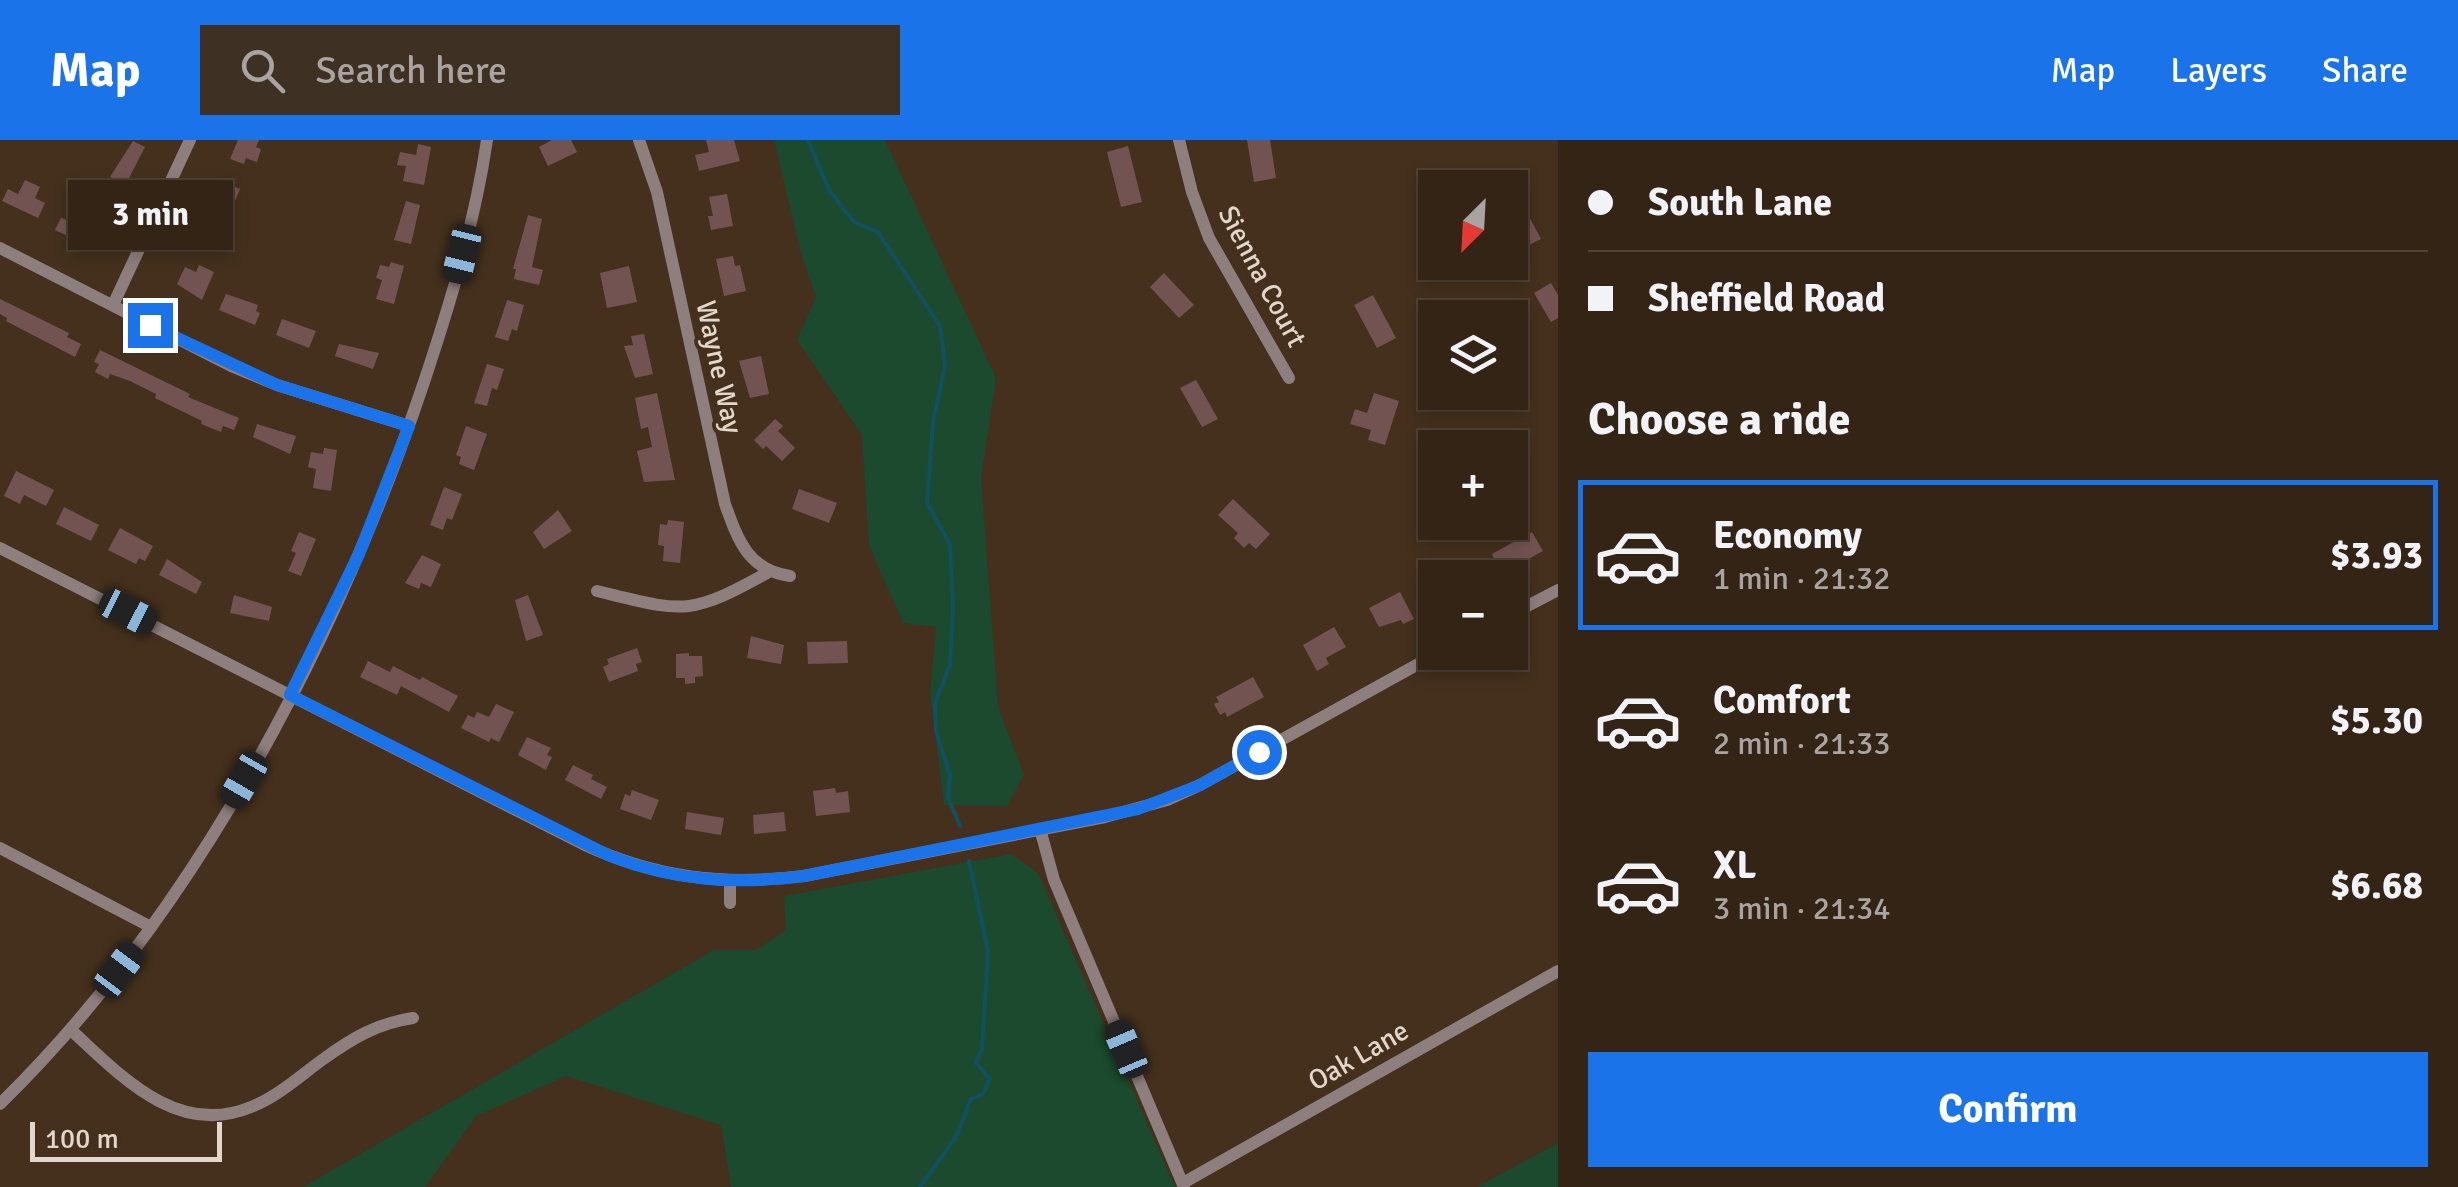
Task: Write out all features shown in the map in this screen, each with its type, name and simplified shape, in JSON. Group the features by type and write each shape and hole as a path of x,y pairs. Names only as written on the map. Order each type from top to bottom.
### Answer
{"street":[{"path":"113,305 190,140"},
{"path":"0,1104 70,1030 151,927 206,846 290,695 359,554 409,426 453,288 487,140"},
{"name":"Wayne Way","path":"639,140 657,192 725,504 740,541 767,572"},
{"name":"Sienna Court","path":"1179,140 1209,238 1289,378"},
{"path":"0,248 200,351 277,385 409,426"},
{"path":"0,548 610,856 656,872 730,882 804,876 1138,809 1200,785 1418,664"},
{"path":"598,591 655,605 690,608 719,600 767,572 790,576"},
{"path":"1528,606 1558,590"},
{"path":"1040,830 1054,880 1184,1185"},
{"path":"0,848 151,927"},
{"path":"730,882 730,904"},
{"name":"Oak Lane","path":"1184,1185 1558,971"},
{"path":"70,1030 142,1092 176,1110 213,1115 232,1114 266,1100 356,1036 383,1024 412,1018"}],"green space":[{"path":"774,140 885,140 996,378 981,478 998,707 1024,775 1007,806 944,805 930,694 936,627 903,623 869,545 862,435 797,340 816,297"},
{"path":"1011,854 1038,873 1175,1187 731,1187 721,1125 566,1076 476,1116 425,1187 303,1187 714,950 756,950 786,930 784,896"},
{"path":"1558,1143 1558,1187 1477,1187"}],"building":[{"path":"238,140 259,140 257,162 246,158 244,164 230,159"},
{"path":"552,140 571,140 577,152 548,166 539,147"},
{"path":"706,140 734,140 740,161 699,171 695,155 709,152"},
{"path":"1247,140 1270,140 1276,178 1254,182"},
{"path":"133,141 145,147 126,184 110,177"},
{"path":"418,144 431,147 424,185 403,181 406,166 397,165 400,152 416,155"},
{"path":"1128,146 1142,202 1121,207 1107,152"},
{"path":"25,180 40,187 35,198 45,203 38,218 2,201 8,189 18,194"},
{"path":"223,182 240,189 232,208 226,205 218,224 205,218"},
{"path":"727,194 733,226 711,230 709,197"},
{"path":"406,201 420,205 411,244 394,240"},
{"path":"528,215 542,219 532,267 543,270 539,285 514,279 513,269"},
{"path":"1528,215 1541,239 1528,246"},
{"path":"61,218 101,231 93,248 55,230"},
{"path":"733,256 735,266 740,265 746,291 724,296 716,259"},
{"path":"391,262 404,266 394,304 376,299 382,280 376,278 380,265 389,267"},
{"path":"199,265 214,272 202,300 177,284 185,267 196,272"},
{"path":"629,266 637,302 607,308 600,273"},
{"path":"1164,273 1194,305 1179,318 1150,287"},
{"path":"1551,283 1558,295 1558,318 1551,322 1534,293"},
{"path":"226,294 258,305 256,311 260,313 255,325 219,310"},
{"path":"1373,295 1396,338 1377,348 1354,305"},
{"path":"0,299 69,333 67,337 81,344 75,357 6,321 0,314"},
{"path":"507,300 524,305 517,331 512,329 508,341 495,337"},
{"path":"282,319 316,331 309,348 276,335"},
{"path":"644,334 653,374 635,378 624,346 633,345 631,336"},
{"path":"339,344 379,353 373,369 335,356"},
{"path":"100,350 190,394 188,397 239,418 234,430 223,426 221,432 201,424 202,421 130,381 110,374 108,379 95,372 99,364 94,362"},
{"path":"761,356 769,394 750,398 739,361"},
{"path":"487,364 504,369 487,406 474,403"},
{"path":"1196,380 1218,419 1202,427 1180,388"},
{"path":"657,393 675,480 644,482 637,451 652,447 648,427 641,429 635,398"},
{"path":"1374,393 1399,401 1385,445 1368,440 1371,430 1350,424 1355,409 1367,413"},
{"path":"775,419 783,426 778,431 795,448 782,461 754,440"},
{"path":"257,424 296,436 290,454 253,437"},
{"path":"466,426 487,434 474,470 459,464 461,457 456,455"},
{"path":"324,448 337,450 331,491 313,488 316,469 308,467 311,452 323,454"},
{"path":"16,471 54,490 46,506 24,495 20,504 4,496"},
{"path":"444,487 462,494 452,520 447,518 443,530 430,525"},
{"path":"799,489 837,503 829,523 792,509"},
{"path":"1233,499 1270,534 1256,549 1249,543 1244,548 1234,538 1238,533 1218,515"},
{"path":"64,507 99,525 91,541 56,524"},
{"path":"558,510 572,531 544,549 533,532"},
{"path":"668,520 684,522 680,563 663,561 664,546 658,545 660,524 667,525"},
{"path":"120,528 153,546 145,561 139,558 136,564 108,550"},
{"path":"299,532 316,539 301,576 288,571"},
{"path":"1532,532 1543,551 1526,560 1495,560 1492,554 1517,540 1528,540"},
{"path":"422,555 441,564 431,587 421,583 419,589 405,583"},
{"path":"167,559 202,582 196,594 159,575"},
{"path":"1400,592 1414,619 1379,627 1369,608"},
{"path":"234,595 272,607 269,621 230,613"},
{"path":"528,595 543,635 526,641 515,600"},
{"path":"1334,627 1346,647 1326,658 1329,664 1317,671 1303,645"},
{"path":"751,636 784,645 781,664 747,658"},
{"path":"847,641 848,663 808,664 807,642"},
{"path":"637,648 642,662 636,664 638,671 609,682 603,667 609,664 607,659"},
{"path":"676,654 702,656 703,676 695,677 695,683 685,684 685,678 676,678"},
{"path":"368,661 390,672 393,666 420,680 422,677 458,696 449,712 401,686 397,695 360,677"},
{"path":"1253,677 1264,697 1227,717 1225,712 1220,715 1214,704 1219,702 1216,697"},
{"path":"496,704 514,712 499,742 491,738 489,742 461,728 468,715 474,718 477,712 489,717"},
{"path":"527,737 551,748 546,770 518,755"},
{"path":"573,765 607,787 601,799 565,780"},
{"path":"835,788 836,793 848,791 850,812 816,816 813,791"},
{"path":"632,790 659,800 651,820 620,809 625,794 630,796"},
{"path":"687,812 724,818 721,835 685,829"},
{"path":"784,812 786,831 754,834 753,815"}],"waterway":[{"path":"808,140 829,190 854,222 878,232 940,326 945,366 933,422 927,503 950,544 953,606 950,665 935,703 936,731 950,775 948,798 960,826"},
{"path":"920,1187 956,1137 971,1099 983,1094 990,1079 976,1063 982,1049 988,951 969,861"}],"route":[{"path":"150,325 277,385 409,426 359,554 290,695 610,856 683,878 751,882 804,876 1138,809 1200,785 1259,752"}]}
